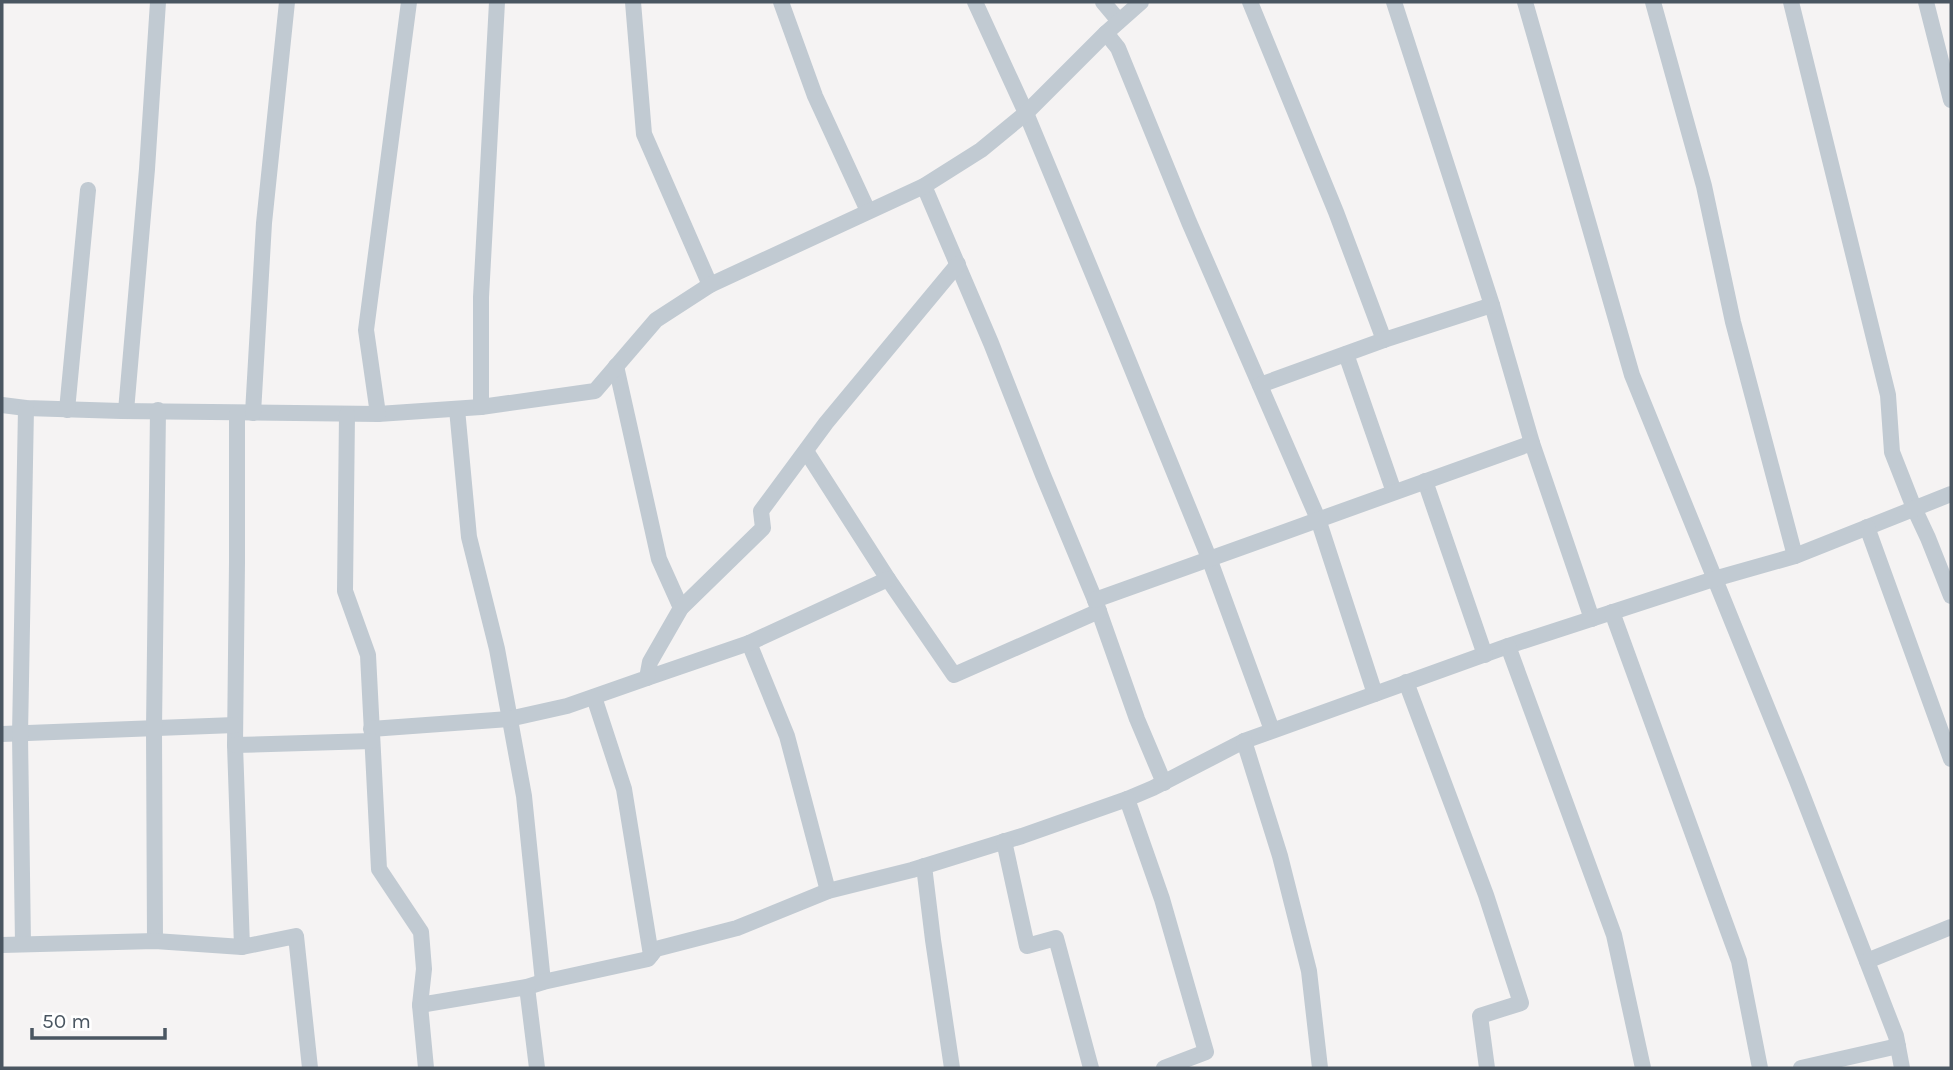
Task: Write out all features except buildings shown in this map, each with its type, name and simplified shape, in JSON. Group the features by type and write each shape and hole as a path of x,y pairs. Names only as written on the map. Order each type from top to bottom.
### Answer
{"street":[{"path":"127,411 159,2"},
{"path":"242,947 235,725 245,413 287,2"},
{"path":"378,414 366,330 409,2"},
{"path":"481,407 481,297 497,2"},
{"path":"633,2 644,134 710,285"},
{"path":"780,2 815,96 868,211"},
{"path":"975,2 1026,113 1209,558 1272,730"},
{"path":"1103,2 1119,21"},
{"path":"2,405 68,410 378,414 481,407 595,391 656,320 710,285 924,186 981,150 1026,113 1141,2"},
{"path":"1250,2 1336,212 1384,340"},
{"path":"1394,2 1492,305 1532,443 1592,619"},
{"path":"1525,2 1632,375 1792,768 1896,1036 1902,1068"},
{"path":"1653,2 1704,186 1733,322 1795,556"},
{"path":"1791,2 1888,396 1892,452 1951,596"},
{"path":"1926,2 1951,100"},
{"path":"1106,33 1118,48 1189,222 1318,519 1375,694"},
{"path":"924,186 1097,605 1137,719 1164,783"},
{"path":"68,410 88,190"},
{"path":"647,678 650,662 681,608 763,528 761,511 806,450 958,264"},
{"path":"1260,386 1384,340 1492,305"},
{"path":"1346,354 1394,492"},
{"path":"616,366 659,559 681,608"},
{"path":"23,944 20,734 26,408"},
{"path":"457,409 469,537 497,649 524,796 537,1068"},
{"path":"155,942 154,729 158,410"},
{"path":"347,414 345,591 368,655 379,869 421,932 424,969 420,1005 426,1068"},
{"path":"806,450 888,579 954,675 1097,605 1209,558 1532,443"},
{"path":"1425,481 1485,655"},
{"path":"420,1005 535,984 648,959 656,948 737,928 828,891 924,866 1003,841 1127,799 1272,730 1508,646 1714,579 1795,556 1951,494"},
{"path":"1867,527 1951,759"},
{"path":"235,745 372,735 509,719 567,706 749,643 888,579"},
{"path":"1612,612 1739,961 1760,1068"},
{"path":"749,643 787,736 828,891"},
{"path":"1508,646 1614,935 1643,1068"},
{"path":"1406,682 1486,895 1521,1003 1480,1016 1487,1068"},
{"path":"594,696 624,789 652,955"},
{"path":"2,734 235,725"},
{"path":"1244,741 1280,856 1309,971 1321,1068"},
{"path":"1127,799 1162,899 1206,1052 1164,1068"},
{"path":"1003,841 1027,946 1056,938 1091,1068"},
{"path":"924,866 952,1068"},
{"path":"1867,961 1951,928"},
{"path":"2,945 155,942 242,947 296,936 310,1068"},
{"path":"1801,1068 1898,1046"}]}
